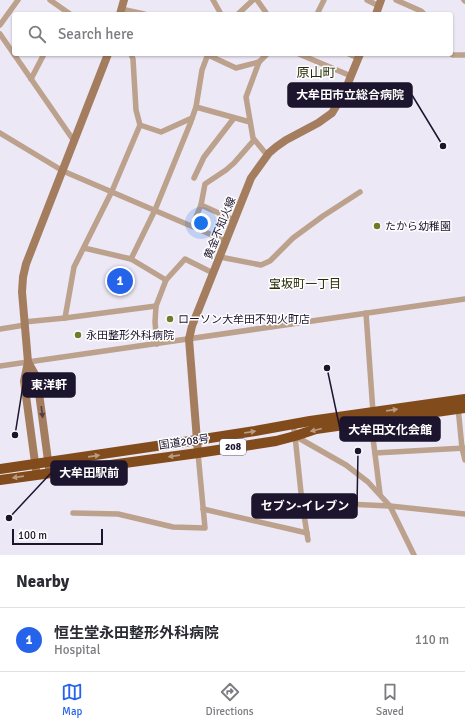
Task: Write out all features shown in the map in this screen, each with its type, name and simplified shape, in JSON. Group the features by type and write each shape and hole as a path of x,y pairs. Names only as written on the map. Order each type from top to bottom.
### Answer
{"highway":[{"name":"国道208号","path":"0,470 293,424 372,417 461,404"},
{"name":"国道208号","path":"0,480 276,441 316,429 372,417"}],"street":[{"path":"0,26 18,0"},
{"path":"50,0 66,12"},
{"path":"121,11 124,0"},
{"path":"213,0 221,12"},
{"path":"240,12 253,0"},
{"path":"257,0 266,12"},
{"path":"319,12 324,0"},
{"path":"367,0 380,3"},
{"path":"396,0 422,12"},
{"path":"0,34 12,51"},
{"path":"453,55 465,55"},
{"path":"15,56 74,141"},
{"path":"31,79 43,56"},
{"path":"37,475 24,381 28,362 22,292 26,264 107,56"},
{"path":"65,318 74,267 112,191 140,125 136,110 132,56"},
{"path":"131,259 155,210 192,118 196,107 202,70 208,56"},
{"path":"210,56 236,68 258,62 265,56"},
{"path":"304,56 351,76"},
{"name":"黄金不知火線","path":"198,453 189,339 192,326 251,178 267,155 276,147 318,123 332,113 344,93 359,56"},
{"path":"258,62 246,97 253,138 267,155"},
{"path":"196,107 250,122"},
{"path":"140,125 161,132 192,118"},
{"path":"194,178 204,157 234,118"},
{"path":"0,133 63,171 226,241"},
{"path":"192,226 201,205 205,184 234,163 254,140"},
{"path":"220,257 261,265 270,261 293,238 360,192"},
{"path":"201,205 234,220"},
{"path":"84,248 131,259 166,280"},
{"path":"157,344 155,322 156,306 166,280 185,259 213,273"},
{"path":"0,366 465,299"},
{"path":"0,329 65,318 156,306"},
{"path":"366,313 372,417 380,494"},
{"path":"28,362 37,378 49,462 49,473"},
{"path":"461,404 465,460"},
{"path":"293,424 296,436 302,502 308,540"},
{"path":"296,436 346,465 368,482 380,494 390,506 414,555"},
{"path":"375,453 464,448"},
{"path":"73,513 118,514 173,527 205,528 198,453"},
{"path":"302,502 390,506 465,514"},
{"path":"203,509 307,533"}],"place":[{"name":"大牟田市立総合病院","path":"443,146"},
{"name":"たから幼稚園","path":"377,226"},
{"name":"恒生堂永田整形外科病院","path":"120,281"},
{"name":"ローソン大牟田不知火町店","path":"170,319"},
{"name":"永田整形外科病院","path":"78,335"},
{"name":"大牟田文化会館","path":"327,368"},
{"name":"東洋軒","path":"15,435"},
{"name":"セブン-イレブン","path":"358,451"},
{"name":"大牟田駅前","path":"9,518"}],"district":[{"name":"原山町","path":"316,73"},
{"name":"宝坂町一丁目","path":"305,284"}]}
